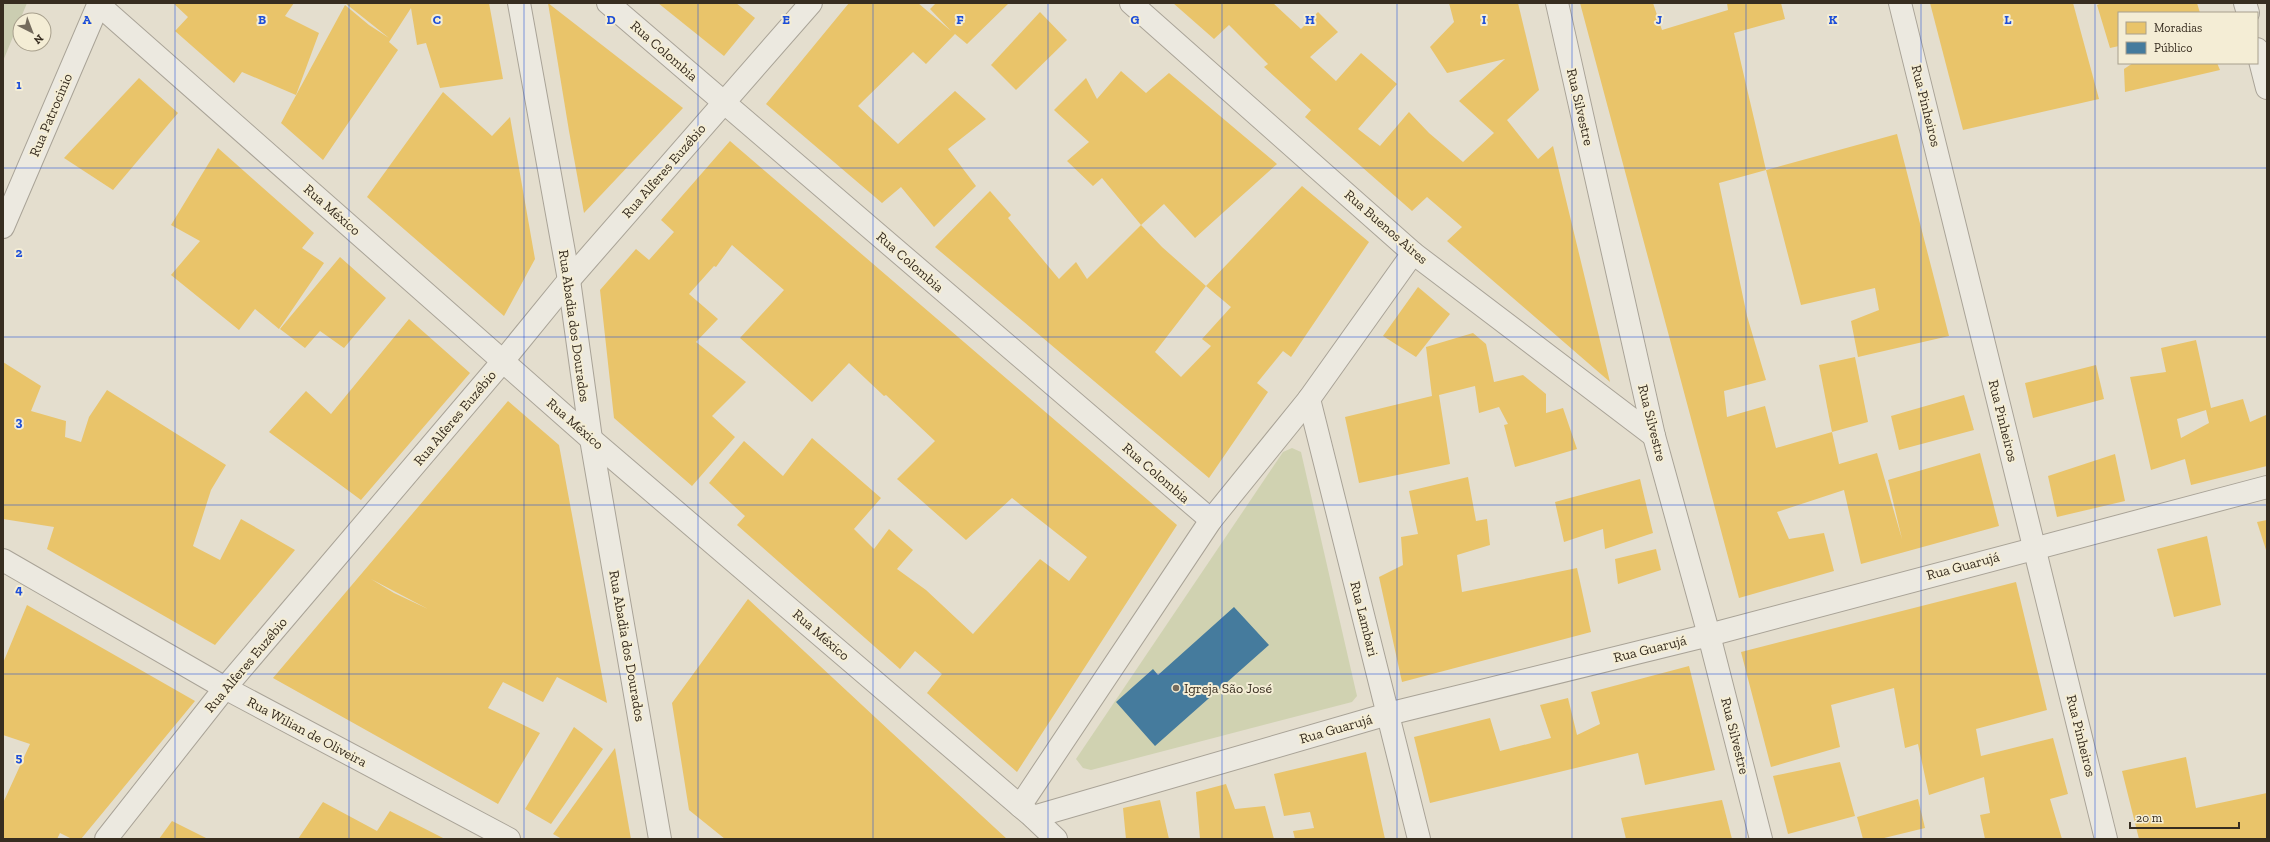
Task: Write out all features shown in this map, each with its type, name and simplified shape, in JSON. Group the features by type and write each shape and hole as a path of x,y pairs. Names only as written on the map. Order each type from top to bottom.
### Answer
{"street":[{"name":"Rua Patrocinio","path":"3,227 98,3"},
{"name":"Rua México","path":"98,3 591,439 1027,812 1056,839"},
{"name":"Rua Abadia dos Dourados","path":"519,3 568,280 591,439 660,839"},
{"name":"Rua Colombia","path":"608,3 1212,520"},
{"name":"Rua Alferes Euzébio","path":"106,839 225,688 503,361 568,280 811,3"},
{"name":"Rua Buenos Aires","path":"1131,3 1413,252 1654,436"},
{"name":"Rua Silvestre","path":"1557,3 1654,436 1709,634 1761,839"},
{"name":"Rua Pinheiros","path":"1900,3 2106,839"},
{"path":"2258,53 2267,88"},
{"path":"1027,812 1212,520 1309,399 1413,252"},
{"name":"Rua Lambari","path":"1309,399 1420,839"},
{"name":"Rua Guarujá","path":"1027,812 1388,714 1709,634 2034,547 2267,487"},
{"name":"Rua Wilian de Oliveira","path":"3,560 225,688 510,839"}],"green space":[{"path":"3,3 27,3 23,12 12,12 12,39 3,61"},
{"path":"1292,448 1301,452 1357,696 1352,702 1091,770 1083,768 1076,759 1283,452"}],"building: Moradias":[{"path":"173,3 294,3 285,16 319,33 296,95 242,72 234,83 175,31 188,17"},
{"path":"345,3 489,3 503,79 440,88 426,43 417,45 411,8 389,42 398,50 323,160 281,123 345,5 369,25 389,38"},
{"path":"548,3 683,108 584,213 569,131"},
{"path":"658,3 736,3 755,18 724,56"},
{"path":"849,3 918,3 951,31 930,9 936,3 1009,3 967,44 955,34 926,64 913,52 858,106 898,144 955,91 986,119 948,149 976,186 934,227 901,187 882,203 766,104"},
{"path":"1173,3 1273,3 1301,29 1318,12 1338,32 1310,57 1336,81 1361,53 1397,84 1358,129 1380,146 1409,112 1429,133 1463,162 1494,133 1459,101 1505,59 1447,73 1430,47 1454,22 1449,3 1518,3 1539,90 1507,120 1538,159 1553,146 1610,382 1447,241 1462,227 1427,197 1412,211 1305,117 1311,110 1264,67 1268,64 1229,25 1214,39"},
{"path":"1580,3 1653,3 1662,30 1728,10 1727,3 1781,3 1785,19 1734,33 1766,170 1719,183 1747,316 1766,380 1724,391 1727,417 1765,406 1776,448 1832,432 1839,464 1877,453 1902,539 1888,480 1980,453 1999,526 1861,564 1844,490 1777,512 1789,539 1824,533 1834,571 1739,598"},
{"path":"1930,3 2073,3 2099,99 1963,130"},
{"path":"2102,3 2197,3 2200,12 2118,12 2118,46 2110,48 2097,5"},
{"path":"1040,12 1067,40 1016,90 991,65"},
{"path":"2132,64 2217,64 2220,70 2125,92 2124,69"},
{"path":"1121,71 1146,93 1169,73 1277,164 1195,238 1164,204 1141,225 1102,178 1093,186 1067,161 1089,142 1054,110 1086,78 1097,99"},
{"path":"139,78 178,113 113,190 64,158"},
{"path":"443,92 492,136 510,117 535,259 504,316 367,197"},
{"path":"1897,134 1949,336 1858,357 1851,321 1879,310 1875,288 1801,305 1766,170"},
{"path":"730,141 1177,525 1017,772 927,693 942,674 915,651 900,669 737,525 745,516 709,483 744,441 783,476 812,438 881,498 854,529 874,549 889,529 913,550 897,569 926,590 973,634 1040,559 1069,581 1087,557 1012,498 966,540 897,479 935,441 886,395 884,396 849,363 812,402 740,338 784,290 732,245 716,267 714,266 689,294 718,319 696,342 746,382 712,416 735,437 692,486 614,418 600,290 636,249 649,260 674,232 661,220"},
{"path":"218,148 314,233 302,248 324,263 279,329 255,309 239,330 171,275 200,241 171,225"},
{"path":"1302,186 1369,242 1291,357 1283,351 1257,383 1268,392 1209,478 935,247 990,191 1011,215 1008,218 1059,279 1076,262 1087,279 1141,225 1162,247 1206,286","holes":["1206,286 1231,307 1202,339 1211,346 1181,377 1155,352"]},
{"path":"340,257 386,298 344,348 320,331 305,348 280,329"},
{"path":"1418,287 1450,314 1416,357 1383,336"},
{"path":"409,319 470,373 361,500 269,432 306,391 331,414"},
{"path":"1473,333 1486,344 1494,382 1523,375 1546,394 1546,413 1563,408 1577,449 1515,467 1504,425 1508,424 1499,407 1479,413 1475,386 1439,395 1450,464 1359,483 1345,417 1432,396 1426,347"},
{"path":"2196,340 2211,408 2243,399 2250,422 2266,415 2267,466 2191,485 2185,459 2151,470 2130,377 2166,372 2161,348","holes":["2206,410 2209,423 2181,438 2177,419"]},
{"path":"1855,357 1868,422 1832,432 1819,365"},
{"path":"3,362 41,386 31,411 66,421 65,437 81,442 89,417 107,390 226,465 211,490 193,546 220,560 241,519 295,550 215,645 47,549 54,527 3,519"},
{"path":"2096,365 2104,399 2033,418 2025,383"},
{"path":"1964,395 1974,430 1899,450 1891,416"},
{"path":"508,401 559,445 607,703 557,677 543,702 503,682 488,708 540,733 498,804 273,678","holes":["371,579 428,609 394,593"]},
{"path":"2115,454 2125,501 2057,517 2048,476"},
{"path":"1468,477 1476,521 1487,519 1490,545 1457,555 1462,592 1577,568 1591,632 1402,682 1379,577 1403,565 1401,537 1418,534 1409,491"},
{"path":"1640,479 1653,533 1605,549 1603,529 1564,542 1555,502"},
{"path":"2267,520 2267,553 2257,522"},
{"path":"2207,536 2221,605 2174,617 2157,549"},
{"path":"1656,549 1661,570 1618,584 1615,559"},
{"path":"2016,582 2047,710 1976,729 1981,756 2053,738 2068,794 2050,799 2062,839 1985,839 1980,815 1990,813 1984,777 1929,795 1918,744 1905,748 1894,688 1831,705 1840,747 1771,767 1741,652"},
{"path":"748,599 1007,839 725,839 689,810 672,703"},
{"path":"27,605 195,701 81,839 72,839 60,833 57,839 3,839 3,803 30,744 3,735 3,663"},
{"path":"1689,666 1715,770 1645,785 1638,753 1430,803 1414,737 1490,718 1500,751 1551,738 1540,705 1568,698 1577,735 1600,724 1591,692"},
{"path":"574,727 603,749 551,824 525,809"},
{"path":"615,748 631,839 562,839 553,834"},
{"path":"1366,752 1385,839 1295,839 1293,831 1314,828 1310,812 1284,816 1274,774"},
{"path":"2186,757 2196,808 2267,793 2267,839 2139,839 2122,771"},
{"path":"1840,762 1855,816 1788,834 1773,776"},
{"path":"1226,784 1235,809 1265,806 1274,839 1200,839 1196,792"},
{"path":"1918,799 1925,828 1880,839 1863,839 1857,817"},
{"path":"1160,800 1169,839 1126,839 1123,808"},
{"path":"1722,800 1732,839 1626,839 1621,818"},
{"path":"323,802 377,831 390,811 445,839 298,839"},
{"path":"172,821 208,839 159,839"}],"building: Público":[{"name":"Igreja São José","path":"1234,607 1269,645 1155,746 1116,702 1153,669 1158,675"}],"place":[{"name":"Igreja São José","path":"1176,688"}]}
